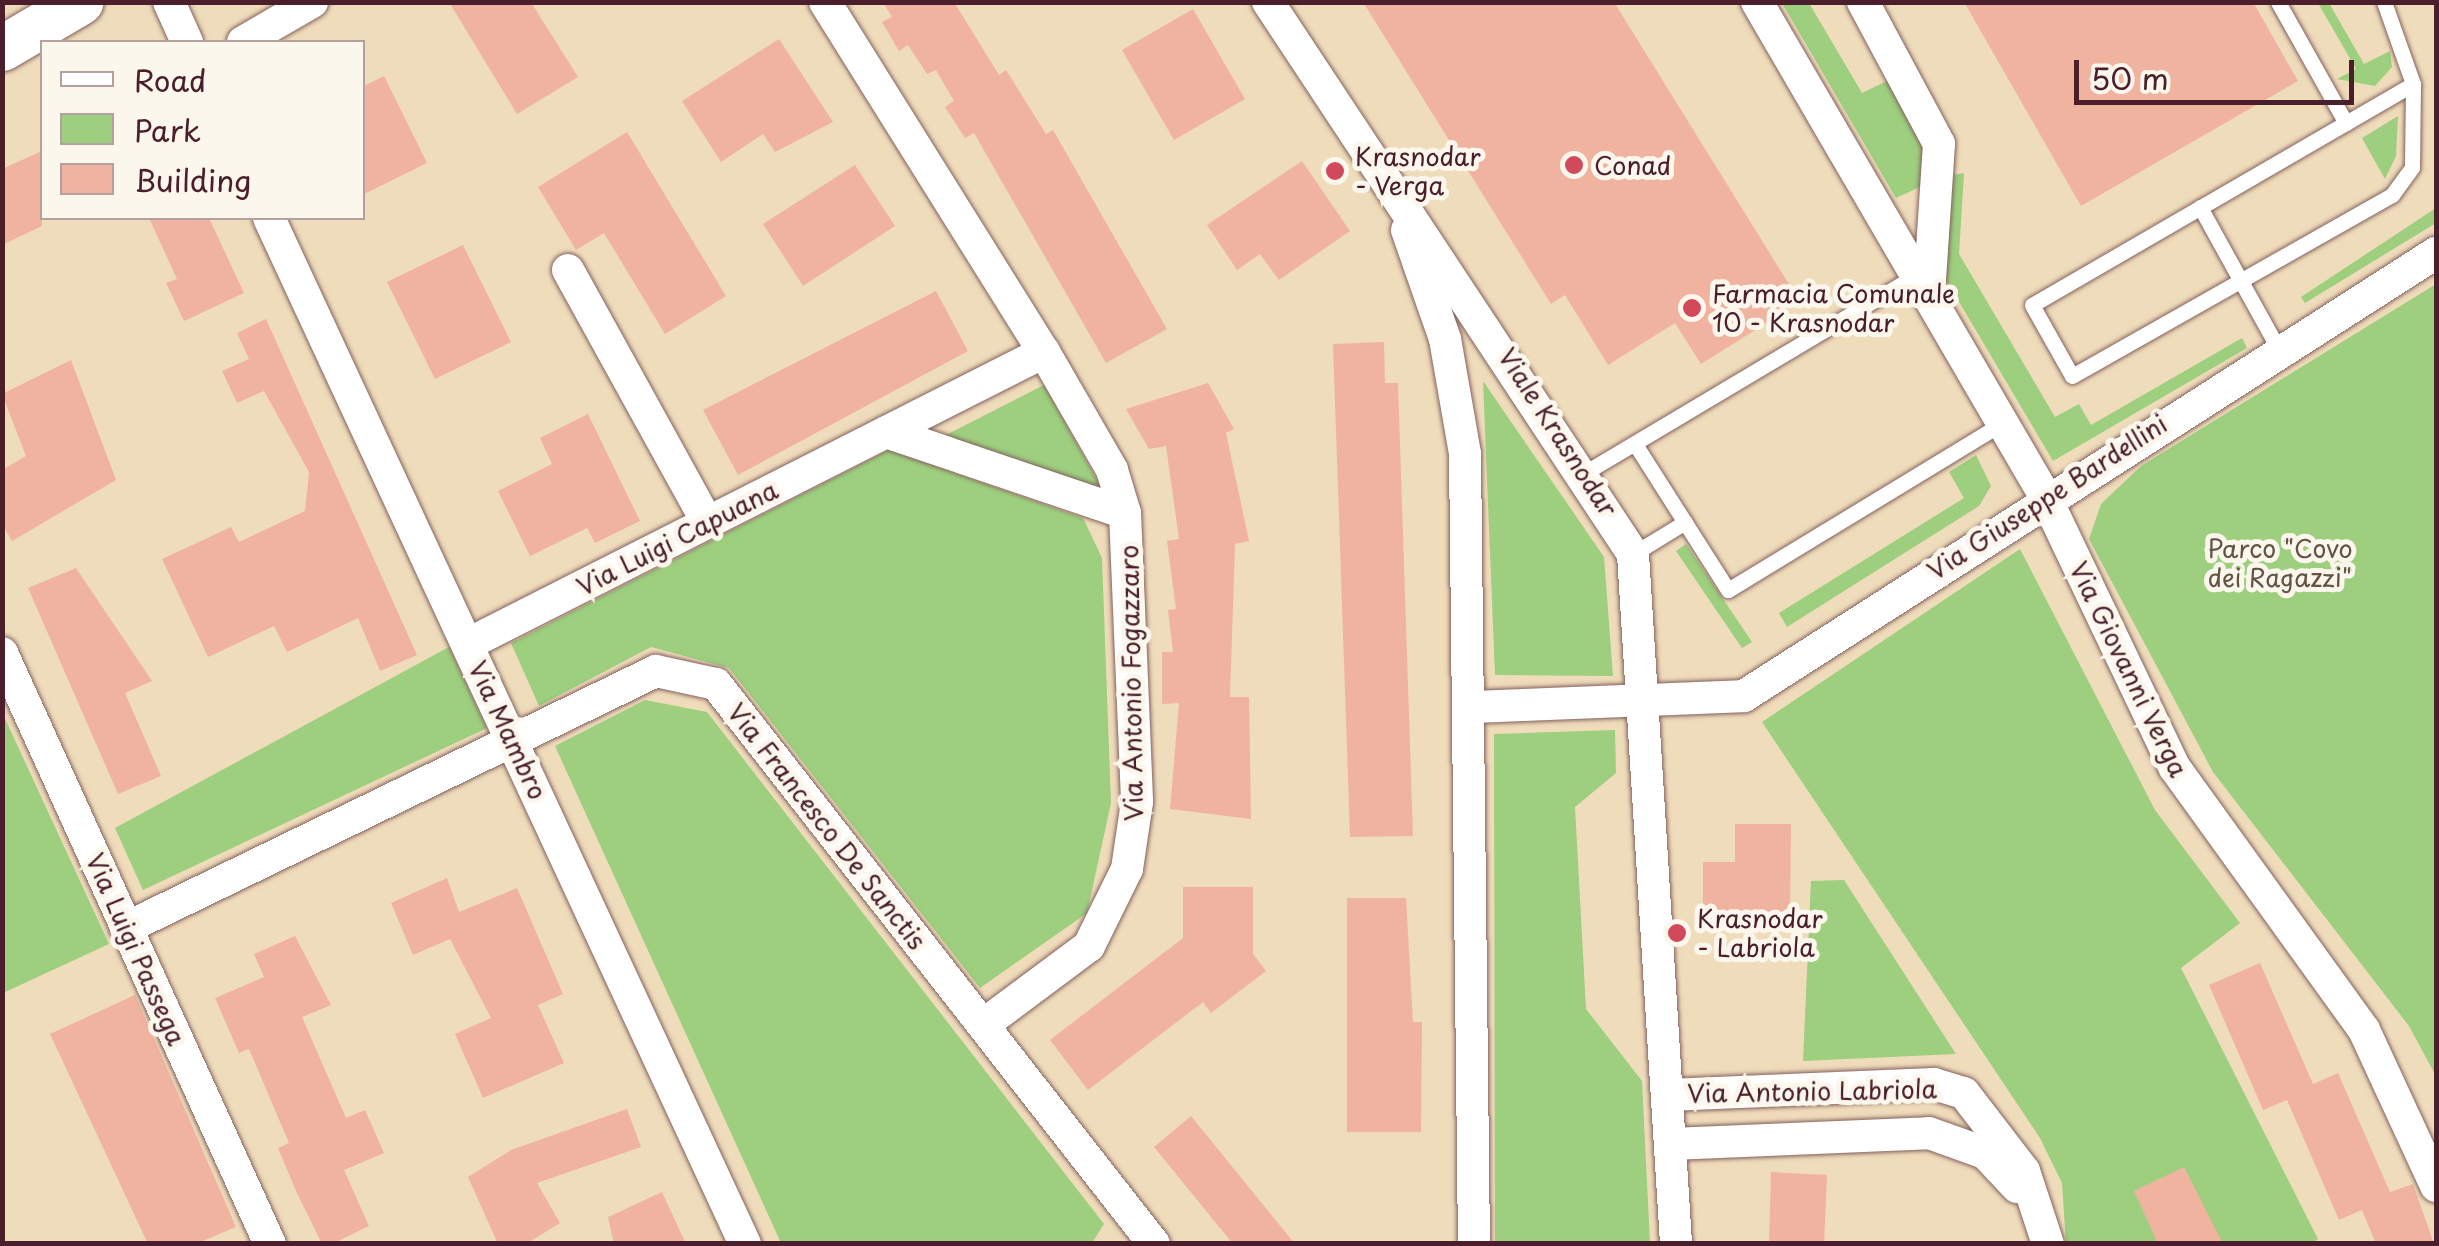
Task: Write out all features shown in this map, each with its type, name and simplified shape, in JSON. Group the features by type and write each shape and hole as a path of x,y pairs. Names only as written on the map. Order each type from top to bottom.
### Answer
{"street":[{"path":"2,48 80,2"},
{"path":"169,2 186,40"},
{"path":"246,40 312,2"},
{"name":"Via Antonio Fogazzaro","path":"825,2 1044,352 1112,470 1126,513 1137,802 1127,868 1089,946 983,1024"},
{"name":"Viale Krasnodar","path":"1268,2 1586,472 1633,554 1648,706 1676,1244"},
{"name":"Via Giovanni Verga","path":"1757,2 2044,496 2176,768 2364,1030 2436,1186"},
{"path":"1862,2 1939,144 1922,286"},
{"name":"Viale Krasnodar","path":"1392,188 1459,394 1471,707 1474,1244"},
{"name":"Via Mambro","path":"270,220 745,1244"},
{"name":"Via Giuseppe Bardellini","path":"1648,706 1744,696 2044,496 2436,253"},
{"path":"568,270 707,522"},
{"name":"Via Luigi Capuana","path":"468,644 1044,352"},
{"path":"886,432 1126,513"},
{"name":"Via Luigi Passega","path":"2,653 270,1244"},
{"name":"Via Francesco De Sanctis","path":"126,928 656,671 716,684 983,1024 1140,1238"},
{"path":"1471,707 1648,706"},
{"name":"Via Antonio Labriola","path":"1668,1095 1951,1088 1997,1125 2048,1241"},
{"name":"Via Antonio Labriola","path":"1671,1144 1947,1136 2000,1166 2048,1241"}],"lane":[{"path":"2278,2 2346,123"},
{"path":"2384,2 2412,84 2412,166 2392,196 2072,376 2032,306 2412,84"},
{"path":"2200,207 2279,350"},
{"path":"1586,472 1922,286"},
{"path":"1635,444 1728,590 2002,423"},
{"path":"1633,554 1686,522"}],"green space":[{"path":"1782,3 1809,3 1862,93 1887,81 1926,154 1922,186 1896,198"},
{"path":"2318,3 2329,3 2364,64 2390,51 2392,67 2375,86 2337,79 2356,69"},
{"path":"2398,116 2396,156 2385,179 2362,138"},
{"path":"1964,173 1959,254 2055,417 2079,404 2091,425 2242,338 2247,348 2053,461 1942,273 1947,176"},
{"path":"2436,208 2436,223 2305,303 2301,297"},
{"name":"Parco \"Covo dei Ragazzi\"","path":"2436,284 2436,1076 2409,1026 2213,772 2089,539 2101,504 2141,466"},
{"path":"1483,381 1604,557 1613,676 1495,675"},
{"path":"1044,385 1102,489 944,436"},
{"path":"889,450 1083,518 1102,558 1111,803 1087,913 980,988 729,668 651,647 539,706 511,643"},
{"path":"1976,455 1991,486 1979,506 1787,627 1779,613 1964,498 1949,472"},
{"path":"1686,544 1752,642 1742,648 1676,551"},
{"path":"2020,549 2155,810 2240,923 2181,968 2318,1239 2311,1244 2066,1243 2062,1183 2040,1138 1762,722"},
{"path":"449,647 487,728 143,890 115,828"},
{"path":"645,700 707,712 1104,1224 1092,1243 781,1243 555,746"},
{"path":"2,712 109,944 3,993 2,992"},
{"path":"1615,730 1616,773 1575,807 1586,1009 1642,1081 1650,1243 1495,1243 1494,734"},
{"path":"1844,880 1956,1054 1803,1061 1811,881"}],"building":[{"path":"449,2 531,2 578,77 517,114"},
{"path":"883,2 954,2 999,75 1006,70 1046,134 1053,130 1167,329 1106,363 974,133 965,138 945,107 954,101 936,70 927,74 908,45 899,51 882,22 892,17"},
{"path":"1363,2 1614,2 1800,302 1701,364 1675,323 1608,365 1565,295 1551,304"},
{"path":"1964,2 2253,2 2298,81 2081,206"},
{"path":"1193,9 1245,99 1174,140 1122,50"},
{"path":"779,39 833,122 775,152 763,134 721,162 682,101"},
{"path":"384,76 427,163 365,194 365,86"},
{"path":"627,132 726,296 665,334 604,233 576,250 538,187"},
{"path":"40,152 42,226 2,245 2,169"},
{"path":"1302,161 1350,231 1279,280 1260,254 1237,270 1207,225"},
{"path":"855,165 895,226 803,286 763,224"},
{"path":"150,220 210,220 244,293 184,321 166,283 177,279"},
{"path":"463,245 511,342 435,379 387,282"},
{"path":"936,291 968,351 738,475 703,410"},
{"path":"266,319 417,655 380,671 358,618 287,652 274,626 208,657 162,559 231,527 239,542 305,511 309,472 264,391 237,403 222,371 249,359 237,333"},
{"path":"1384,342 1385,383 1398,383 1413,836 1350,837 1333,344"},
{"path":"71,360 116,480 12,541 2,524 2,470 26,456 2,394"},
{"path":"1208,383 1234,429 1226,433 1249,541 1235,544 1230,697 1249,697 1251,819 1170,809 1179,703 1162,704 1162,652 1173,652 1168,610 1176,609 1167,541 1179,539 1166,446 1149,449 1126,409"},
{"path":"588,414 640,521 595,543 587,528 530,556 498,491 552,464 540,438"},
{"path":"76,568 152,681 125,693 161,776 118,794 28,588"},
{"path":"1735,824 1791,824 1790,922 1703,922 1703,862 1735,862"},
{"path":"447,878 459,912 517,888 563,994 538,1005 564,1063 483,1098 455,1034 491,1018 450,939 413,955 391,903"},
{"path":"1183,887 1253,887 1253,954 1266,971 1211,1013 1203,1002 1088,1090 1050,1040 1183,938"},
{"path":"1347,898 1406,898 1413,1022 1422,1022 1421,1132 1347,1132"},
{"path":"295,936 331,1005 302,1017 346,1118 365,1110 384,1153 344,1170 369,1226 332,1244 322,1244 296,1191 278,1148 289,1143 249,1049 239,1053 215,998 264,977 254,954"},
{"path":"2260,963 2313,1084 2338,1073 2390,1192 2413,1184 2434,1244 2376,1244 2362,1210 2339,1220 2287,1100 2263,1110 2209,985"},
{"path":"135,995 236,1227 196,1244 148,1244 50,1034"},
{"path":"627,1109 641,1147 537,1183 560,1223 526,1244 498,1244 468,1177 511,1150"},
{"path":"1191,1116 1295,1244 1233,1244 1154,1147"},
{"path":"2184,1167 2223,1244 2158,1244 2134,1191"},
{"path":"1771,1172 1827,1175 1824,1244 1769,1244"},
{"path":"662,1192 686,1244 614,1244 608,1217"}],"place":[{"name":"Conad","path":"1574,165"},
{"name":"Krasnodar - Verga","path":"1335,171"},
{"name":"Farmacia Comunale 10 - Krasnodar","path":"1692,308"},
{"name":"Krasnodar - Labriola","path":"1677,933"}]}
